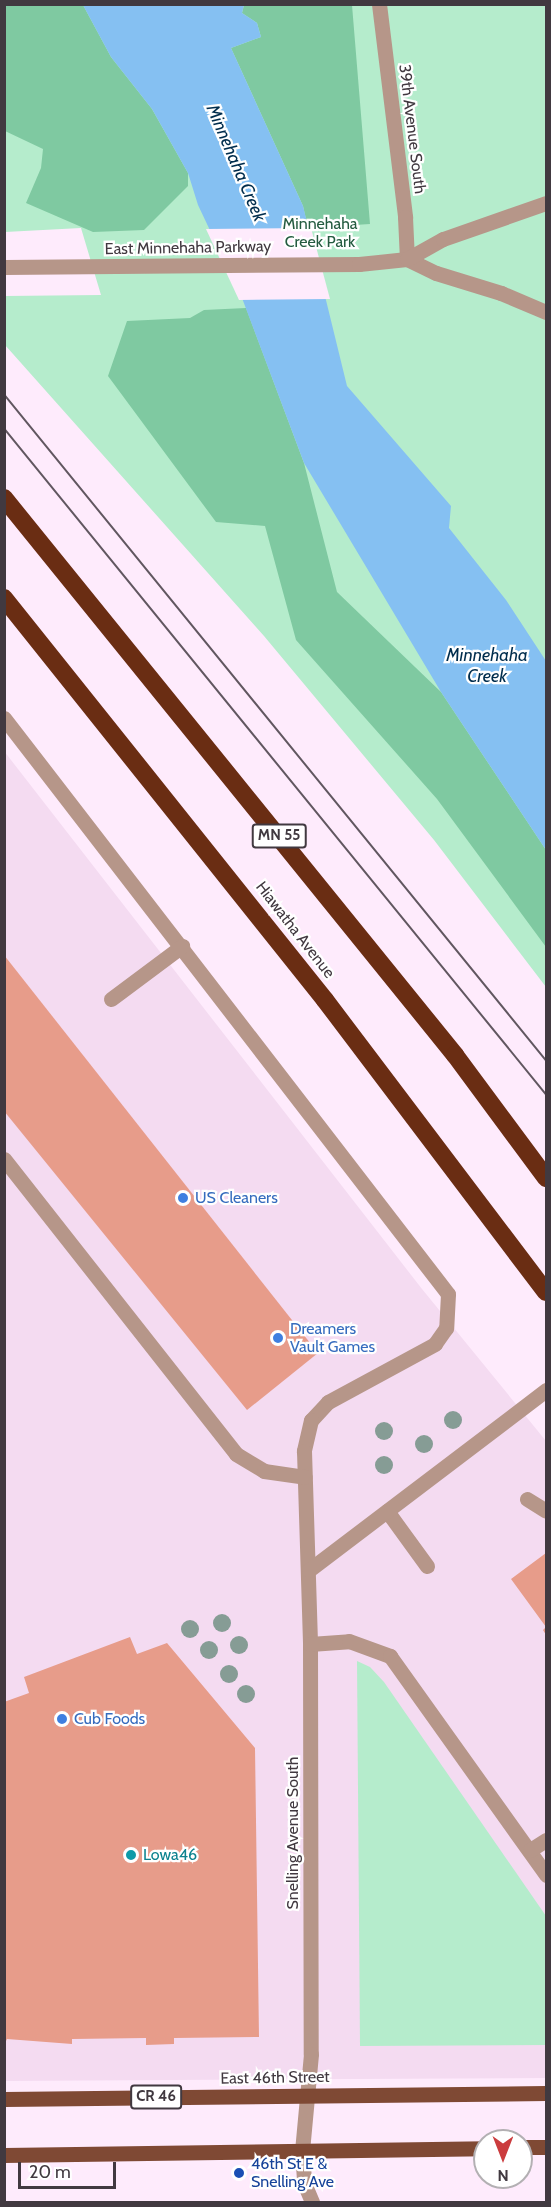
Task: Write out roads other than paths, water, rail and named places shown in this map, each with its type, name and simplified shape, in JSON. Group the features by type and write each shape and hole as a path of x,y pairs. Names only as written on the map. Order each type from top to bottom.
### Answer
{"highway":[{"name":"MN 55","path":"4,498 455,1055 546,1178"},
{"name":"Hiawatha Avenue","path":"4,598 339,1018 546,1292"}],"main road":[{"name":"East 46th Street","path":"4,2099 546,2093"},
{"path":"4,2155 473,2148"}],"street":[{"name":"39th Avenue South","path":"379,4 407,259"},
{"name":"East Minnehaha Parkway","path":"4,267 358,264 407,259 443,239 546,203"},
{"path":"407,259 436,273 501,293 546,312"},
{"name":"Snelling Avenue South","path":"4,718 448,1294 446,1328 435,1344 344,1392 311,1420 304,1451 310,1644 311,2054 302,2151 304,2183 312,2202"},
{"path":"111,999 182,946"},
{"path":"4,1159 236,1454 264,1471 305,1477"},
{"path":"309,1570 546,1390"},
{"path":"527,1499 546,1511"},
{"path":"387,1511 427,1566"},
{"path":"310,1644 349,1641 390,1656 546,1875"},
{"path":"530,1850 546,1840"}],"water":[{"name":"Minnehaha Creek","path":"83,5 244,5 242,13 257,23 261,37 231,48 303,206 347,386 451,506 449,528 506,600 546,661 546,850 441,692 304,463 242,298 198,205 188,173 152,109 111,57"}],"tram line":[{"path":"4,394 546,1060"},
{"path":"4,428 546,1094"}],"place":[{"name":"US Cleaners","path":"183,1198"},
{"name":"Dreamers Vault Games","path":"278,1338"},
{"name":"Cub Foods","path":"62,1719"},
{"name":"Lowa46","path":"131,1855"},
{"name":"46th St E & Snelling Ave","path":"239,2173"}],"park label":[{"name":"Minnehaha Creek Park","path":"320,233"}]}
